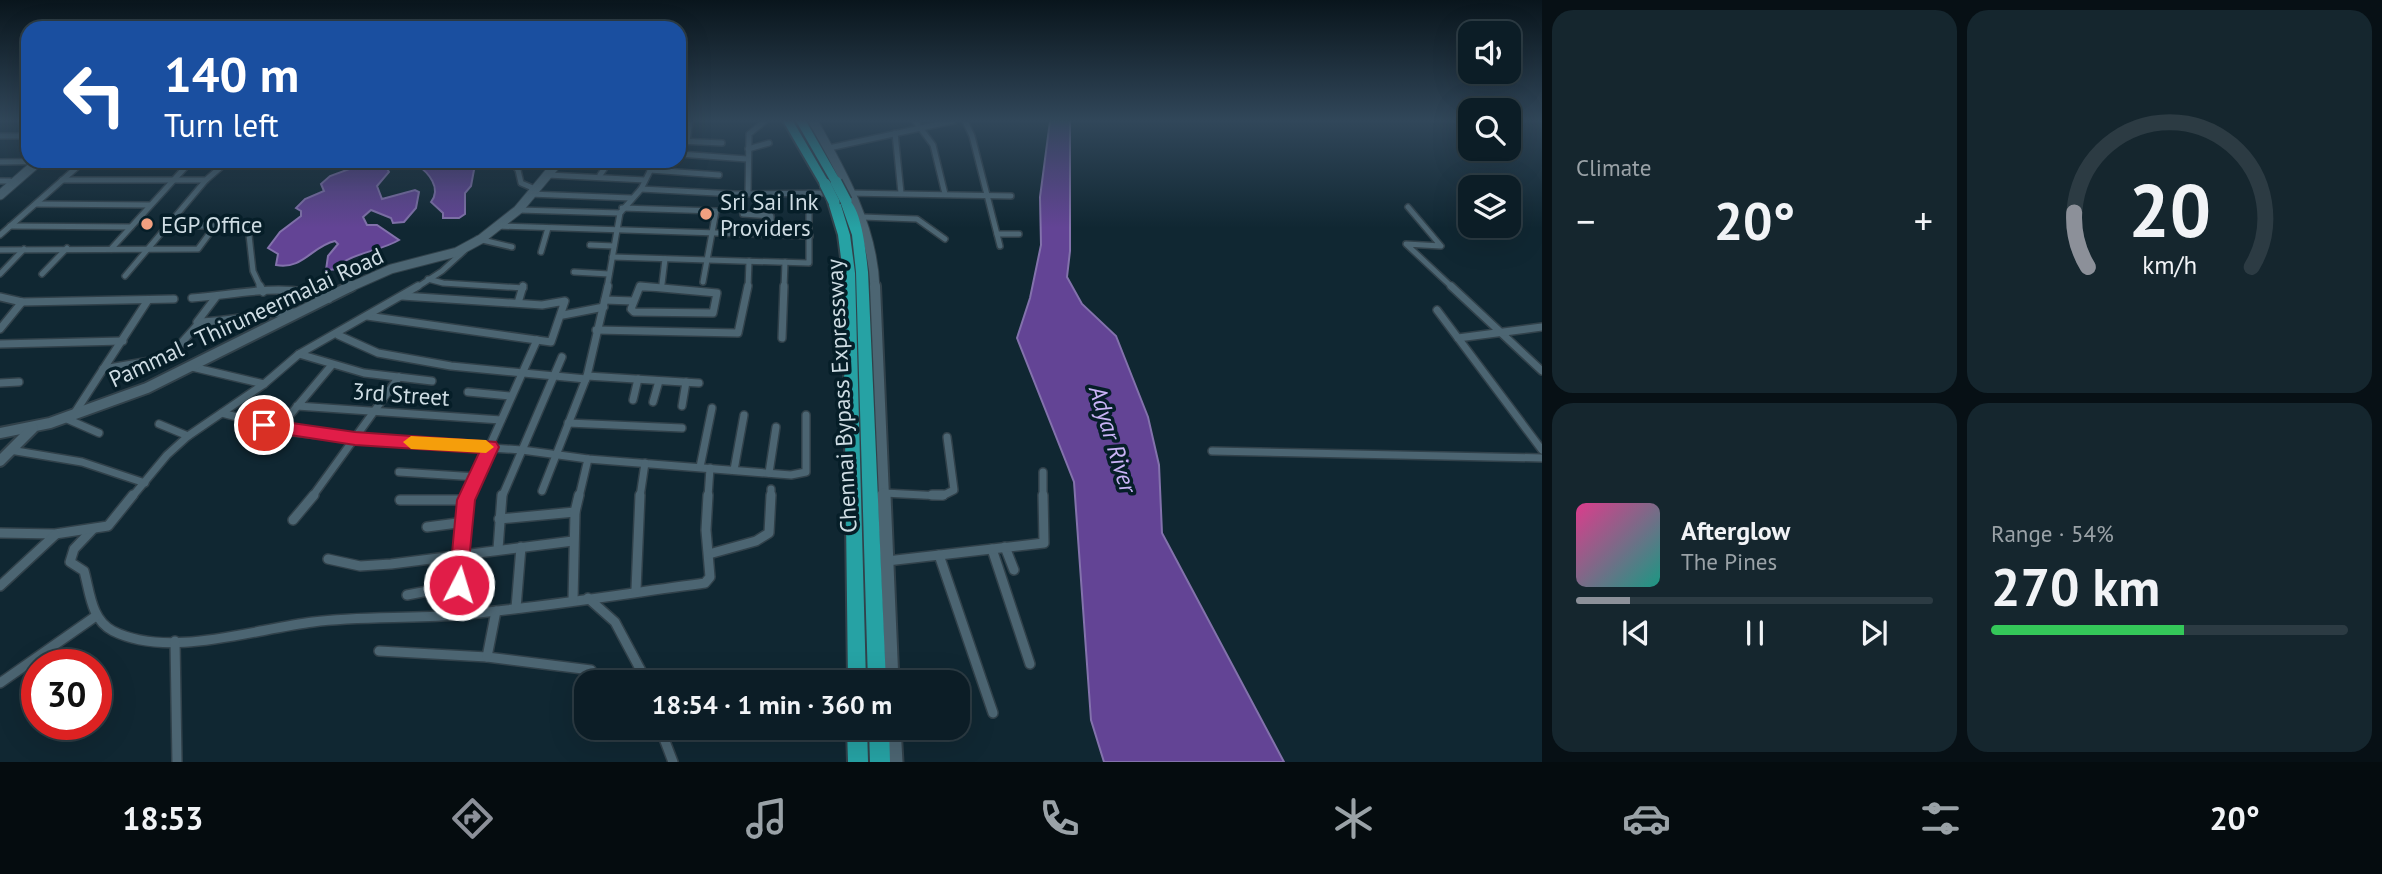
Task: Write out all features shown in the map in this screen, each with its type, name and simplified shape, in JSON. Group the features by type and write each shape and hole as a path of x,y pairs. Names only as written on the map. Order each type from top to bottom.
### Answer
{"highway":[{"name":"Chennai Bypass Expressway","path":"813,157 845,199 858,235 862,272 877,670"},
{"name":"Chennai Bypass Expressway","path":"818,157 831,183"},
{"name":"Chennai Bypass Expressway","path":"845,199 844,236 849,273 857,670"},
{"path":"857,740 858,762"},
{"path":"879,740 880,762"}],"street":[{"path":"714,157 747,159 748,193"},
{"path":"832,157 845,199 862,217 869,239 875,281 891,670"},
{"path":"897,157 901,193"},
{"path":"936,157 945,194"},
{"path":"977,157 1000,246"},
{"path":"0,162 21,161"},
{"path":"0,190 26,168"},
{"path":"0,195 28,168"},
{"path":"0,235 76,168"},
{"path":"111,249 185,168"},
{"path":"125,276 206,180 220,168"},
{"path":"516,168 521,183 532,192 631,198"},
{"name":"Pammal - Thiruneermalai Road","path":"0,433 70,418 192,367 381,273 467,248 519,210 554,168"},
{"path":"600,175 605,168"},
{"path":"542,491 587,378 596,330 605,303 621,210 640,189 651,168"},
{"path":"673,168 719,175"},
{"path":"548,175 600,175 603,178 645,180"},
{"path":"62,180 206,180"},
{"path":"0,181 10,181"},
{"path":"640,189 809,193 845,199 901,193 1012,196"},
{"path":"612,257 809,263 809,193"},
{"path":"36,204 150,205"},
{"path":"1408,206 1441,246 1406,244 1542,371"},
{"path":"519,210 716,211 703,282"},
{"path":"743,214 771,216 771,235"},
{"path":"862,217 918,218 929,223 946,239"},
{"path":"10,226 131,227"},
{"path":"168,226 248,226 253,271 264,292"},
{"path":"0,250 198,249 215,226"},
{"path":"498,226 810,236"},
{"path":"541,252 548,228"},
{"path":"997,234 1019,234"},
{"path":"478,239 512,247"},
{"path":"590,245 614,246"},
{"path":"42,274 67,248"},
{"path":"0,533 55,534 97,529 113,522 188,436 264,384 299,354 338,335 402,296 446,267 467,248"},
{"path":"0,274 25,249"},
{"path":"427,259 446,267"},
{"path":"663,284 665,259"},
{"path":"596,330 734,334 741,331 747,300 749,261"},
{"path":"782,338 785,262"},
{"path":"574,272 609,274"},
{"path":"428,279 443,283 522,285 524,287 518,303"},
{"path":"640,286 717,293 713,313 709,315 634,312 631,309 633,301 640,286"},
{"path":"192,298 264,292 317,292 329,299"},
{"path":"366,316 551,342 563,315 565,301 542,305 402,296"},
{"path":"0,297 22,302 174,299"},
{"path":"103,369 168,358 176,352 216,297"},
{"path":"99,433 70,418 148,300"},
{"path":"563,315 605,303 633,301"},
{"path":"0,329 22,302"},
{"path":"1437,310 1542,450"},
{"path":"195,325 206,320 235,321 277,312 302,312"},
{"path":"1458,338 1540,329"},
{"path":"338,335 378,353 520,374 699,383"},
{"path":"457,615 466,500 537,340"},
{"path":"0,344 123,341"},
{"path":"299,354 331,366 432,381"},
{"path":"498,549 502,496 562,357"},
{"path":"279,428 331,366"},
{"path":"192,367 264,384"},
{"path":"293,520 399,377"},
{"path":"634,400 638,379"},
{"path":"653,402 659,380"},
{"path":"0,383 19,382"},
{"path":"682,406 686,382"},
{"path":"468,392 511,397"},
{"name":"3rd Street","path":"297,406 501,421"},
{"path":"700,467 712,408"},
{"path":"222,413 279,428 355,439 490,447 588,459 800,475 806,472 806,415"},
{"path":"734,470 744,415"},
{"path":"568,423 682,428"},
{"path":"159,424 188,436"},
{"path":"0,461 33,428"},
{"path":"769,473 776,428"},
{"path":"884,493 942,496 954,490 947,437"},
{"path":"10,450 82,462 145,483"},
{"path":"1212,451 1542,458"},
{"path":"573,600 575,512 588,459"},
{"path":"636,590 637,513 645,463"},
{"path":"97,529 74,549 70,562 84,571 96,616 111,630 135,639 175,642 234,637 313,622 457,615 636,590 700,585 710,577 706,530 710,468"},
{"path":"399,472 477,477"},
{"path":"886,561 1044,543 1042,472"},
{"path":"709,554 756,541 768,533 771,489"},
{"path":"400,500 466,500"},
{"path":"499,519 575,512"},
{"path":"426,527 465,522"},
{"path":"0,586 55,534"},
{"path":"328,559 360,566 380,565 573,541"},
{"path":"516,608 521,547"},
{"path":"1005,547 1014,570"},
{"path":"992,549 1030,664"},
{"path":"939,555 993,713"},
{"path":"407,595 459,585"},
{"path":"588,598 615,622 624,644 642,670"},
{"path":"487,657 496,611"},
{"path":"0,683 96,616"},
{"path":"175,642 177,762"},
{"path":"379,651 487,657 591,670"},
{"path":"665,740 673,762"},
{"path":"895,740 896,762"}],"water":[{"name":"Adyar River","path":"1045,157 1070,157 1070,251 1067,277 1082,304 1116,336 1148,417 1159,465 1162,533 1284,762 1104,762 1091,720 1074,482 1017,338 1030,298 1041,245 1040,197"},
{"path":"352,168 387,168 389,172 377,186 382,199 415,190 419,192 416,208 404,222 393,223 391,218 371,210 363,217 367,225 377,225 399,240 345,261 342,269 326,270 328,256 338,244 335,241 293,264 276,265 278,254 268,248 280,232 301,216 301,211 296,208 305,199 324,191 321,184 330,176"},
{"path":"420,168 473,168 471,186 465,193 465,214 459,218 443,218 443,213 431,202 434,186"}],"slow traffic":[{"path":"411,442 486,447"}],"place":[{"name":"Sri Sai Ink Providers","path":"706,214"},
{"name":"EGP Office","path":"147,224"}],"route":[{"path":"264,425 293,432 355,439 490,447 466,500 459,585"}]}
